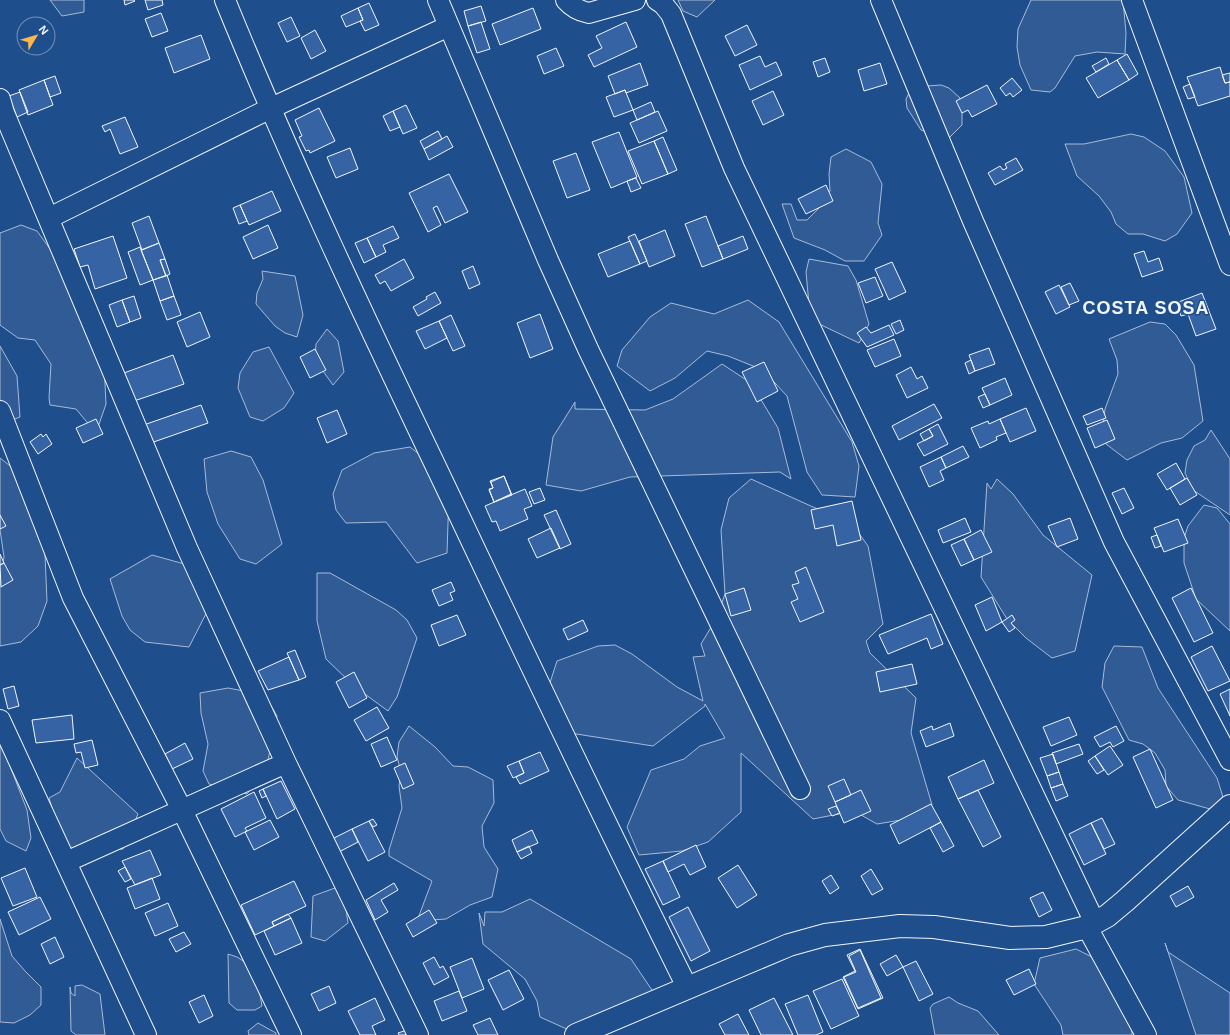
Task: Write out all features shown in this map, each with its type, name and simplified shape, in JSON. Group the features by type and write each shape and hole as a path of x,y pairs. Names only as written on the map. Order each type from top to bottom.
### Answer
{"main road":[{"path":"576,1035 789,945 839,933 900,926 934,927 1010,938 1046,937 1091,925 1125,901 1230,806"}],"street":[{"path":"225,0 269,109 421,436 611,836 687,987"},
{"path":"438,0 588,349 800,789"},
{"path":"566,0 571,6 589,13 635,0"},
{"path":"657,0 663,4 671,14 734,168 1091,925 1146,1035"},
{"path":"881,0 973,222 1114,542 1230,760"},
{"path":"1132,0 1230,265"},
{"path":"49,218 269,109 449,26"},
{"path":"1,109 49,218 188,548 286,763 418,1035"},
{"path":"0,411 73,598 182,810 291,1035"},
{"path":"0,720 146,1035"},
{"path":"66,862 286,763"}],"shaded area":[{"path":"50,0 84,0 84,12 62,16"},
{"path":"678,0 715,0 697,17 683,11"},
{"path":"1031,0 1123,0 1126,33 1125,54 1097,52 1075,56 1055,88 1050,92 1031,90 1020,65 1017,47 1018,29"},
{"path":"941,85 949,88 960,98 962,113 962,125 948,139 921,130 907,108 906,99 912,87"},
{"path":"1131,134 1144,137 1165,151 1184,177 1192,213 1177,234 1165,241 1143,234 1128,234 1116,224 1111,212 1099,196 1077,176 1065,144 1084,144"},
{"path":"846,149 871,162 882,184 878,223 882,235 864,261 845,261 825,250 794,238 782,204 791,204 797,220 807,220 822,205 830,191 829,174 831,157"},
{"path":"21,225 37,231 61,264 104,363 106,404 96,433 76,409 50,405 51,364 35,340 18,338 0,325 0,233"},
{"path":"809,259 848,266 856,280 869,324 859,343 815,322 810,315 806,272"},
{"path":"262,271 295,276 303,315 297,337 285,333 275,326 256,304 257,293 263,279"},
{"path":"748,300 779,322 852,442 859,466 855,497 822,495 807,472 787,396 763,370 728,356 707,351 675,378 650,391 617,366 622,350 650,317 671,303 714,314"},
{"path":"1150,322 1165,324 1176,335 1194,365 1203,421 1182,438 1161,443 1127,460 1106,444 1103,425 1105,409 1118,374 1117,360 1109,339"},
{"path":"327,329 338,341 344,372 333,385 315,360 316,344"},
{"path":"0,346 17,376 20,417 5,423 0,414"},
{"path":"269,347 294,393 284,408 263,421 250,417 238,388 240,373 253,352"},
{"path":"722,364 751,383 778,428 791,479 780,472 630,477 581,491 546,485 553,437 575,402 575,409 645,410 673,399"},
{"path":"1211,430 1230,459 1230,515 1193,490 1185,473 1187,460 1194,446 1205,440"},
{"path":"410,447 442,472 449,493 447,553 417,563 386,522 346,523 336,510 333,494 342,470 374,453"},
{"path":"231,451 251,457 263,480 282,544 256,564 240,559 218,524 207,492 204,459"},
{"path":"0,458 14,469 44,531 47,601 38,626 21,642 0,646 0,578 4,557 0,530"},
{"path":"751,479 853,525 868,546 883,624 866,641 870,653 916,698 911,733 932,805 919,817 877,824 854,811 813,819 741,753 741,812 708,842 682,851 639,855 627,827 651,770 684,759 700,746 725,738 705,704 705,706 653,746 570,733 547,692 557,661 598,646 615,645 632,654 677,687 703,701 693,657 705,656 701,644 716,619 725,594 721,530 729,498"},
{"path":"997,479 1013,494 1043,535 1092,575 1075,651 1052,658 1026,638 1007,619 981,577 987,483 991,489"},
{"path":"1204,505 1217,508 1230,524 1230,631 1196,599 1184,563 1184,538 1188,526"},
{"path":"152,555 206,570 213,600 189,647 145,642 130,630 122,616 110,579"},
{"path":"317,573 330,573 396,610 407,620 417,638 397,697 388,711 354,686 326,659 317,621"},
{"path":"1114,646 1142,647 1158,688 1217,778 1223,797 1210,809 1178,800 1166,786 1165,770 1155,753 1143,744 1129,740 1102,687 1105,663"},
{"path":"228,688 265,695 277,716 266,770 247,794 209,784 203,771 208,744 201,713 200,693"},
{"path":"409,726 435,747 453,766 468,767 493,780 494,803 482,826 484,847 498,869 492,897 470,905 446,919 417,921 432,881 389,856 389,850 402,808 399,786 401,772 397,757 399,742"},
{"path":"0,747 3,748 27,810 31,838 26,851 6,841 0,829"},
{"path":"77,758 138,814 123,849 79,852 63,844 49,798 60,792"},
{"path":"335,888 344,895 348,923 325,941 311,937 313,896"},
{"path":"530,899 631,959 658,999 618,1023 604,1035 580,1035 540,1017 537,1001 525,979 483,944 479,913 484,926 485,912 502,912"},
{"path":"0,919 12,956 41,987 41,1005 30,1015 14,1023 0,1022"},
{"path":"1076,949 1092,957 1132,1029 1132,1035 1063,1035 1061,1025 1034,984 1040,958"},
{"path":"1168,952 1230,993 1230,1035 1196,1035"},
{"path":"228,954 237,957 248,964 259,989 262,1006 255,1010 237,1010 229,1003"},
{"path":"82,985 100,994 105,1035 76,1035 71,1031 70,987 71,993 75,996 75,986"},
{"path":"949,997 958,1003 978,1011 999,1035 935,1035 930,1008 933,1004"},
{"path":"258,1023 276,1033 276,1035 249,1035 248,1031"}],"building":[{"path":"124,0 134,0 135,1 125,5"},
{"path":"145,0 162,0 163,5 148,10"},
{"path":"369,3 379,25 365,31 360,21 363,20 358,8"},
{"path":"481,6 486,21 468,26 464,11"},
{"path":"358,8 363,20 346,27 341,16"},
{"path":"533,8 541,29 500,45 492,24"},
{"path":"161,13 168,31 152,37 145,19"},
{"path":"291,17 300,36 287,42 278,23"},
{"path":"481,22 490,49 477,53 468,26"},
{"path":"626,22 637,47 594,67 588,55 602,48 596,36"},
{"path":"747,25 757,45 735,56 725,36"},
{"path":"315,30 326,51 311,59 301,38"},
{"path":"201,35 210,59 174,73 165,48"},
{"path":"556,48 564,66 544,74 537,56"},
{"path":"1127,54 1138,74 1129,80 1117,60"},
{"path":"760,56 765,67 776,62 782,75 750,90 739,65"},
{"path":"825,58 830,72 818,77 813,62"},
{"path":"1106,58 1109,64 1096,72 1092,66"},
{"path":"1117,60 1129,80 1098,98 1086,78"},
{"path":"640,63 648,85 626,93 625,90 615,94 608,76"},
{"path":"880,63 887,84 864,91 858,70"},
{"path":"1220,67 1225,83 1230,82 1230,96 1198,106 1187,77"},
{"path":"1230,73 1230,82 1225,83 1222,75"},
{"path":"55,76 61,93 50,97 44,80"},
{"path":"1012,78 1022,90 1013,97 1010,93 1006,96 1000,88"},
{"path":"44,80 53,105 28,115 19,90"},
{"path":"1190,84 1195,97 1188,99 1183,87"},
{"path":"987,85 997,104 972,117 968,110 962,113 956,101"},
{"path":"625,90 633,110 614,117 606,97"},
{"path":"773,91 784,115 763,125 752,101"},
{"path":"20,92 28,112 17,117 9,96"},
{"path":"651,102 655,112 637,120 633,110"},
{"path":"406,105 417,128 403,134 393,111"},
{"path":"319,108 335,141 310,153 309,150 306,151 299,137 302,136 295,120"},
{"path":"393,111 400,127 390,131 383,116"},
{"path":"658,111 667,131 639,143 630,123"},
{"path":"125,117 138,147 120,154 110,129 105,132 102,126"},
{"path":"438,131 442,139 424,149 420,141"},
{"path":"619,132 637,177 611,188 592,142"},
{"path":"447,136 453,147 429,160 424,149"},
{"path":"663,137 677,170 668,174 654,141"},
{"path":"654,141 668,174 642,184 628,151"},
{"path":"350,148 358,169 336,178 327,157"},
{"path":"576,153 590,190 567,198 553,161"},
{"path":"1016,158 1023,170 995,185 988,173 1000,166 1003,170 1007,168 1005,164"},
{"path":"449,174 468,212 445,223 437,206 433,208 441,225 428,232 409,193"},
{"path":"636,178 641,188 631,192 627,181"},
{"path":"826,185 833,201 806,214 798,199"},
{"path":"272,191 281,211 249,225 240,205"},
{"path":"240,205 247,221 239,224 233,208"},
{"path":"149,216 159,243 142,250 132,223"},
{"path":"706,216 723,259 702,267 685,224"},
{"path":"268,225 278,248 253,259 243,237"},
{"path":"393,226 399,238 383,245 386,252 376,257 367,238"},
{"path":"665,230 675,256 649,267 639,241"},
{"path":"635,234 647,261 640,264 628,237"},
{"path":"113,236 127,278 95,289 88,265 80,267 74,249"},
{"path":"743,236 748,249 723,259 718,246"},
{"path":"367,238 376,257 364,263 355,243"},
{"path":"630,241 640,264 608,277 598,254"},
{"path":"159,243 165,259 160,260 166,276 153,280 141,250"},
{"path":"140,247 153,280 140,285 128,252"},
{"path":"1144,251 1148,262 1159,258 1163,270 1142,277 1134,254"},
{"path":"165,259 170,274 166,276 160,260"},
{"path":"404,259 414,278 391,291 385,281 380,284 375,275"},
{"path":"892,262 906,292 889,300 875,269"},
{"path":"473,266 480,284 469,289 462,271"},
{"path":"167,275 174,296 160,301 153,280"},
{"path":"875,277 883,296 866,303 858,283"},
{"path":"1070,283 1079,301 1069,305 1061,287"},
{"path":"1059,285 1070,307 1056,314 1045,292"},
{"path":"435,292 441,303 418,316 413,307 427,299 426,297"},
{"path":"1202,293 1216,329 1196,336 1188,314 1181,316 1176,303"},
{"path":"134,296 141,318 130,322 122,300"},
{"path":"174,296 181,315 167,320 160,301"},
{"path":"122,300 130,322 117,327 109,305"},
{"path":"200,312 210,337 187,347 177,322"},
{"path":"540,314 553,349 530,358 517,323"},
{"path":"451,315 465,346 453,351 439,321"},
{"path":"900,320 904,330 896,334 891,324"},
{"path":"439,321 447,338 425,349 416,331"},
{"path":"889,325 894,335 867,347 857,333 866,327 871,333"},
{"path":"894,339 901,356 875,367 867,350"},
{"path":"989,348 995,364 975,371 969,355"},
{"path":"315,349 326,370 310,378 300,357"},
{"path":"173,355 184,384 134,401 124,373"},
{"path":"971,360 975,371 969,374 965,363"},
{"path":"764,362 778,391 757,402 742,372"},
{"path":"911,367 917,379 922,376 928,388 907,398 896,375"},
{"path":"1005,378 1012,395 990,405 982,388"},
{"path":"985,394 990,405 983,408 978,397"},
{"path":"934,404 942,418 899,440 892,426"},
{"path":"201,405 208,423 145,445 138,427"},
{"path":"1026,408 1036,431 1010,442 1000,419"},
{"path":"1102,408 1106,418 1087,425 1083,416"},
{"path":"337,410 347,434 327,443 317,418"},
{"path":"96,419 103,434 83,443 76,428"},
{"path":"1000,419 1006,433 996,437 997,440 980,448 971,428 988,421 989,424"},
{"path":"1107,420 1115,439 1095,448 1087,428"},
{"path":"938,424 948,444 924,456 917,444 933,436 929,429"},
{"path":"929,429 933,436 924,441 920,434"},
{"path":"41,434 43,437 46,434 52,444 38,454 30,442"},
{"path":"963,446 969,457 946,468 941,457"},
{"path":"941,457 946,468 940,471 944,480 929,487 920,467"},
{"path":"1176,463 1185,479 1167,490 1157,474"},
{"path":"504,476 511,494 494,502 489,490 493,488 491,482"},
{"path":"504,476 512,495 494,502 489,489 493,488 490,481"},
{"path":"1187,478 1197,495 1180,505 1170,488"},
{"path":"540,488 545,500 534,504 529,492"},
{"path":"1124,488 1134,508 1122,514 1112,493"},
{"path":"525,489 532,506 524,509 528,519 500,531 496,521 492,522 485,506"},
{"path":"852,501 861,540 837,546 833,525 815,529 811,510"},
{"path":"556,510 571,544 560,549 544,515"},
{"path":"0,515 6,526 0,529"},
{"path":"965,518 971,532 943,543 938,530"},
{"path":"1070,518 1078,539 1057,547 1048,526"},
{"path":"1178,519 1188,543 1164,552 1154,528"},
{"path":"551,528 560,548 537,558 528,539"},
{"path":"981,530 992,552 974,560 964,539"},
{"path":"1157,535 1161,546 1155,548 1151,537"},
{"path":"964,539 974,560 961,566 951,545"},
{"path":"0,554 4,563 0,565"},
{"path":"4,563 13,580 1,587 0,565"},
{"path":"806,567 824,612 800,622 791,602 798,599 792,585 799,583 795,572"},
{"path":"451,582 455,591 450,593 453,600 439,606 432,590"},
{"path":"744,588 751,610 731,616 725,594"},
{"path":"1191,588 1213,633 1194,642 1172,598"},
{"path":"992,597 1002,622 986,631 975,605"},
{"path":"931,614 943,644 931,649 927,638 888,654 879,635"},
{"path":"457,615 466,635 439,646 431,625"},
{"path":"1012,615 1015,620 1011,623 1015,628 1009,632 1002,622"},
{"path":"583,620 588,631 568,640 563,629"},
{"path":"1212,646 1230,681 1208,691 1191,657"},
{"path":"295,650 306,677 299,680 287,653"},
{"path":"289,657 299,680 268,690 258,671"},
{"path":"912,664 917,684 880,692 876,672"},
{"path":"354,672 367,698 349,708 336,682"},
{"path":"14,686 19,706 8,709 3,689"},
{"path":"1230,689 1230,716 1220,694"},
{"path":"377,707 389,728 366,741 354,720"},
{"path":"72,715 74,739 36,743 32,720"},
{"path":"1069,717 1077,735 1051,746 1043,727"},
{"path":"950,723 954,736 926,747 920,731 932,726 933,730"},
{"path":"1116,726 1124,741 1113,747 1110,742 1100,747 1094,737"},
{"path":"387,737 397,760 381,767 371,744"},
{"path":"92,740 98,765 85,768 81,752 76,753 74,744"},
{"path":"185,743 193,759 172,769 165,754"},
{"path":"1079,744 1083,754 1056,764 1052,753"},
{"path":"1110,746 1123,765 1108,775 1095,756"},
{"path":"1150,749 1173,800 1156,808 1133,757"},
{"path":"540,752 549,771 520,784 516,777 524,773 519,761"},
{"path":"1053,754 1059,772 1047,776 1040,758"},
{"path":"1095,756 1104,770 1097,774 1088,761"},
{"path":"984,760 994,783 958,799 948,777"},
{"path":"519,761 524,773 513,778 507,766"},
{"path":"405,763 414,784 403,789 394,768"},
{"path":"1059,772 1063,784 1051,788 1047,776"},
{"path":"844,779 851,795 835,802 828,786"},
{"path":"281,781 295,809 277,819 263,789"},
{"path":"1063,784 1068,796 1056,801 1051,788"},
{"path":"263,789 266,796 262,798 259,791"},
{"path":"861,790 871,811 844,823 835,802"},
{"path":"978,790 1001,837 983,847 958,799"},
{"path":"254,792 266,818 245,828 247,831 235,837 221,809"},
{"path":"931,804 941,822 899,844 890,825"},
{"path":"836,806 840,813 832,816 828,809"},
{"path":"1102,818 1115,844 1104,849 1091,823"},
{"path":"373,819 377,825 373,827 369,821"},
{"path":"270,820 279,837 254,850 245,832"},
{"path":"369,821 385,852 368,861 352,829"},
{"path":"941,822 954,846 943,852 930,828"},
{"path":"1091,823 1106,854 1084,865 1069,834"},
{"path":"352,829 358,842 339,852 332,839"},
{"path":"532,830 538,843 517,852 512,840"},
{"path":"696,845 706,867 690,875 684,864 668,872 663,861"},
{"path":"529,846 532,853 521,859 517,852"},
{"path":"150,850 161,875 135,885 122,861"},
{"path":"663,861 680,897 663,905 645,869"},
{"path":"738,865 757,895 737,908 718,878"},
{"path":"125,867 131,879 125,882 118,871"},
{"path":"25,868 37,897 13,906 1,878"},
{"path":"871,869 883,889 872,895 861,876"},
{"path":"831,875 839,888 830,894 822,881"},
{"path":"152,878 160,899 135,909 127,888"},
{"path":"294,881 306,906 272,922 274,926 255,935 241,905"},
{"path":"394,883 398,890 381,900 388,912 375,920 366,900"},
{"path":"1188,886 1194,897 1176,907 1170,896"},
{"path":"1043,892 1052,910 1039,917 1030,898"},
{"path":"40,897 51,919 19,935 8,912"},
{"path":"168,903 178,926 155,936 145,913"},
{"path":"688,907 710,951 691,961 669,917"},
{"path":"429,910 437,923 413,937 406,924"},
{"path":"288,914 291,918 274,926 272,922"},
{"path":"291,918 302,943 275,955 264,931"},
{"path":"184,932 191,944 176,952 169,939"},
{"path":"55,937 64,957 50,964 41,944"},
{"path":"860,949 883,998 858,1009 843,977 855,971 847,955"},
{"path":"860,950 881,998 858,1008 844,977 856,972 849,956"},
{"path":"896,955 903,967 887,976 880,964"},
{"path":"434,957 440,968 443,966 449,977 434,985 423,963"},
{"path":"472,958 484,989 462,998 450,967"},
{"path":"916,961 933,994 919,1001 903,967"},
{"path":"1029,969 1036,984 1014,995 1006,980"},
{"path":"509,970 524,999 503,1010 488,980"},
{"path":"842,979 859,1016 831,1029 813,991"},
{"path":"329,986 336,1003 319,1011 311,994"},
{"path":"459,991 467,1011 442,1021 434,1001"},
{"path":"204,995 213,1016 199,1023 189,1002"},
{"path":"808,995 823,1032 816,1035 798,1035 785,1004"},
{"path":"375,998 385,1020 372,1026 376,1035 360,1035 348,1011"},
{"path":"774,998 793,1035 761,1035 749,1010"},
{"path":"738,1014 749,1035 725,1035 719,1024"},
{"path":"490,1018 498,1035 478,1035 473,1025"},
{"path":"407,1030 409,1035 399,1035 398,1033"}],"district":[{"name":"COSTA SOSA","path":"1146,308"}]}
